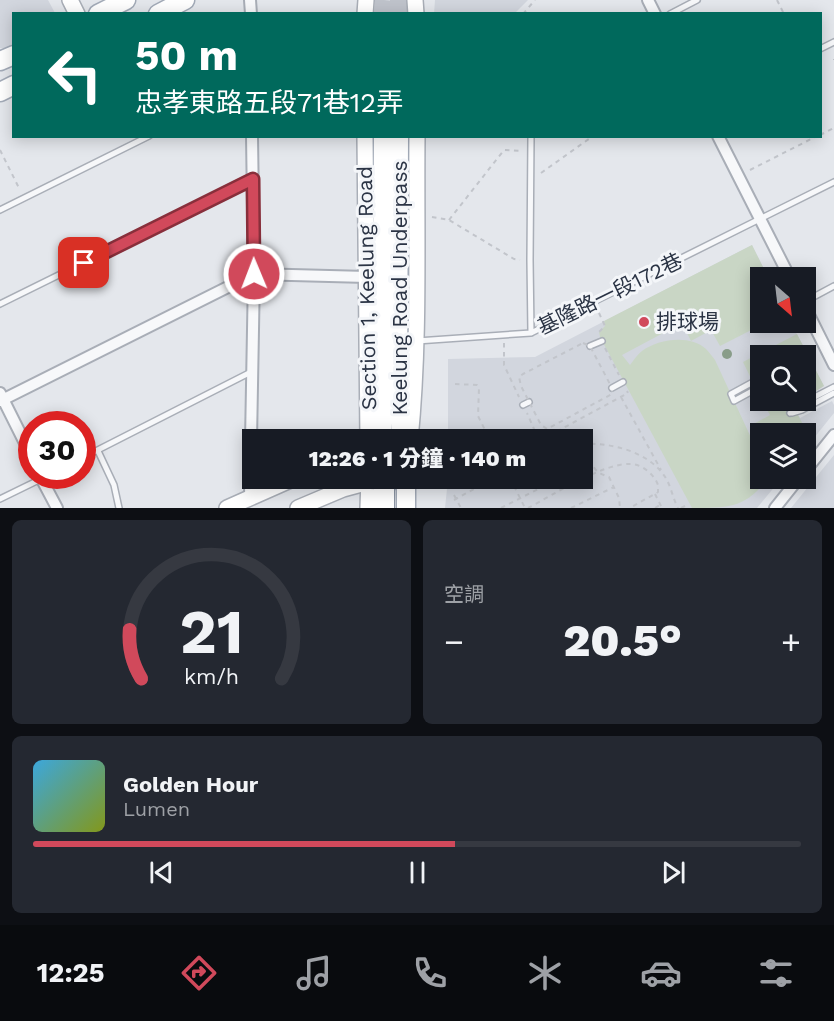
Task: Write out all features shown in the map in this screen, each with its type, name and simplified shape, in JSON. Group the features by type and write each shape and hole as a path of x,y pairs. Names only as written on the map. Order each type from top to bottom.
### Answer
{"highway":[{"path":"378,489 384,508"}],"main road":[{"path":"102,12 126,0"},
{"path":"162,12 185,0"},
{"name":"Section 1, Keelung Road","path":"365,138 368,429"},
{"name":"Keelung Road Underpass","path":"383,138 383,429"},
{"name":"Keelung Road Underpass","path":"399,138 398,404 401,429"},
{"name":"Section 1, Keelung Road","path":"411,429 414,404 417,138"},
{"path":"227,508 268,489"},
{"path":"298,508 343,489"},
{"path":"368,508 373,489"},
{"path":"406,489 406,508"}],"street":[{"path":"250,496 254,274 252,138"},
{"path":"719,138 784,267"},
{"path":"18,430 1,398 254,274 367,277"},
{"path":"816,329 834,365"},
{"path":"816,458 834,435"},
{"path":"49,489 57,508"},
{"path":"775,508 790,489"}],"lane":[{"path":"674,12 697,0"},
{"path":"0,210 145,138"},
{"path":"531,138 531,333"},
{"path":"0,304 253,179"},
{"name":"基隆路一段172巷","path":"415,341 531,333 834,183"},
{"path":"816,296 834,286"},
{"path":"590,346 602,340"},
{"path":"119,508 114,485 98,451 251,372"},
{"path":"612,388 622,382"},
{"path":"834,387 800,405 790,413 802,410 834,393"},
{"path":"0,499 19,489"}],"path":[{"path":"525,12 535,0"},
{"path":"531,180 590,138"},
{"path":"738,177 815,138"},
{"path":"0,150 24,198"},
{"path":"449,220 504,150 531,152"},
{"path":"432,217 449,220 514,259 530,260"},
{"path":"561,429 628,393 599,332 605,326 599,313"},
{"path":"504,334 504,365 526,403 533,429"},
{"path":"521,386 519,377 523,374 583,343 589,344 612,388 612,394 550,428 547,429 541,424"},
{"path":"454,384 479,388 478,416 484,429"},
{"path":"621,397 680,508 689,504"},
{"path":"593,443 622,449 640,456 664,475"},
{"path":"593,474 612,466 635,464 646,470 657,482 658,490 630,508"},
{"path":"593,468 609,477 619,498 620,508"},
{"path":"571,508 614,487"},
{"path":"455,500 474,489"},
{"path":"516,489 526,508 564,489"},
{"path":"501,508 538,489"},
{"path":"655,494 661,507 655,508"},
{"path":"454,495 461,508"}],"shaded area":[{"path":"0,0 48,0 54,12 12,12 12,45 0,48"},
{"path":"435,0 528,0 516,12 434,12"},
{"path":"752,245 763,267 750,267 750,333 796,333 803,345 750,345 750,411 796,411 800,418 832,401 834,413 816,436 816,423 750,423 750,489 773,489 757,508 445,508 447,489 593,489 593,429 448,429 448,359 535,357"},
{"path":"816,371 824,386 816,391"},
{"path":"834,455 834,508 791,508 806,489 816,489 816,477"}],"green space":[{"path":"752,245 763,267 750,267 750,331 720,346 711,330 691,341 706,349 715,360 750,435 750,489 758,490 734,505 692,508 600,337 599,332 605,326 604,321","holes":["682,323 691,341 665,341 649,347 640,353 630,365 622,355"]},
{"path":"797,334 803,345 776,345"},
{"path":"750,358 750,376 743,362"},
{"path":"816,371 824,386 816,391"},
{"path":"768,411 796,411 802,423 755,423 770,415"}],"tunnel":[{"path":"383,12 384,0"},
{"path":"399,0 399,12"}],"place":[{"name":"排球場","path":"644,322"}],"route":[{"path":"84,263 253,179 254,274"}]}
